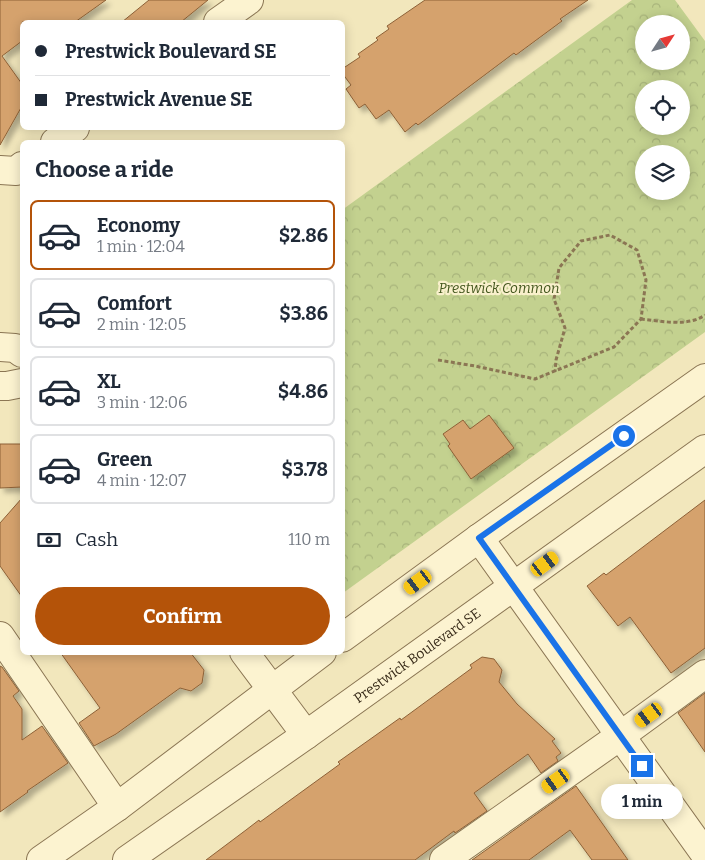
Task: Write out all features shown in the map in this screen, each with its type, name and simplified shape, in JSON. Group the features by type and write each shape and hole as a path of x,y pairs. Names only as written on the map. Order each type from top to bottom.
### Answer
{"street":[{"path":"221,20 249,0"},
{"path":"58,140 72,130"},
{"path":"0,170 16,171 20,168"},
{"path":"0,347 15,348 20,352"},
{"path":"345,636 479,538 705,378"},
{"path":"0,386 20,383"},
{"name":"Prestwick Boulevard SE","path":"127,860 306,735 705,449"},
{"path":"479,538 705,854"},
{"path":"0,637 117,807"},
{"path":"246,655 306,735"},
{"path":"40,860 117,807 318,655"},
{"path":"444,860 705,674"}],"path":[{"path":"438,360 535,379 555,372 614,348 641,319 646,280 637,250 610,235 581,241 558,268 554,299 565,328 556,360 555,372"},
{"path":"641,319 681,322 699,319 705,315"}],"green space":[{"name":"Prestwick Common","path":"632,0 675,0 686,15 635,15 635,70 690,70 690,20 705,41 705,332 345,592 345,208"}],"building":[{"path":"0,0 106,0 78,20 20,20 20,42 2,56 20,81 20,110 0,145"},
{"path":"149,0 208,0 183,20 124,20"},
{"path":"425,0 588,0 560,19 562,21 516,55 514,53 418,125 416,123 405,132 389,110 376,119 365,104 359,108 346,89 351,85 345,77 345,67 360,57 358,54 378,40 376,38 389,29 387,26"},
{"path":"489,415 514,448 471,479 448,446 450,444 443,434 463,420 470,429"},
{"path":"0,444 20,444 20,487 0,488"},
{"path":"20,500 20,594 0,566 0,523"},
{"path":"705,500 705,648 671,673 630,617 618,626 587,586 604,573 606,575"},
{"path":"62,655 192,655 204,670 202,683 191,691 180,688 116,734 94,746 79,723 100,708"},
{"path":"482,657 494,659 502,670 499,682 517,704 555,739 552,741 561,753 556,757 558,761 541,773 528,754 474,793 487,811 455,833 454,831 415,860 206,860 259,820 260,822 340,764 338,762 400,718 401,720 472,668 470,665"},
{"path":"0,666 19,691 13,696 22,709 22,740 42,726 68,763 0,812"},
{"path":"705,693 705,752 678,713"},
{"path":"576,786 628,860 592,860 570,830 529,860 472,860"}],"route":[{"path":"624,436 479,538 642,766"}]}
